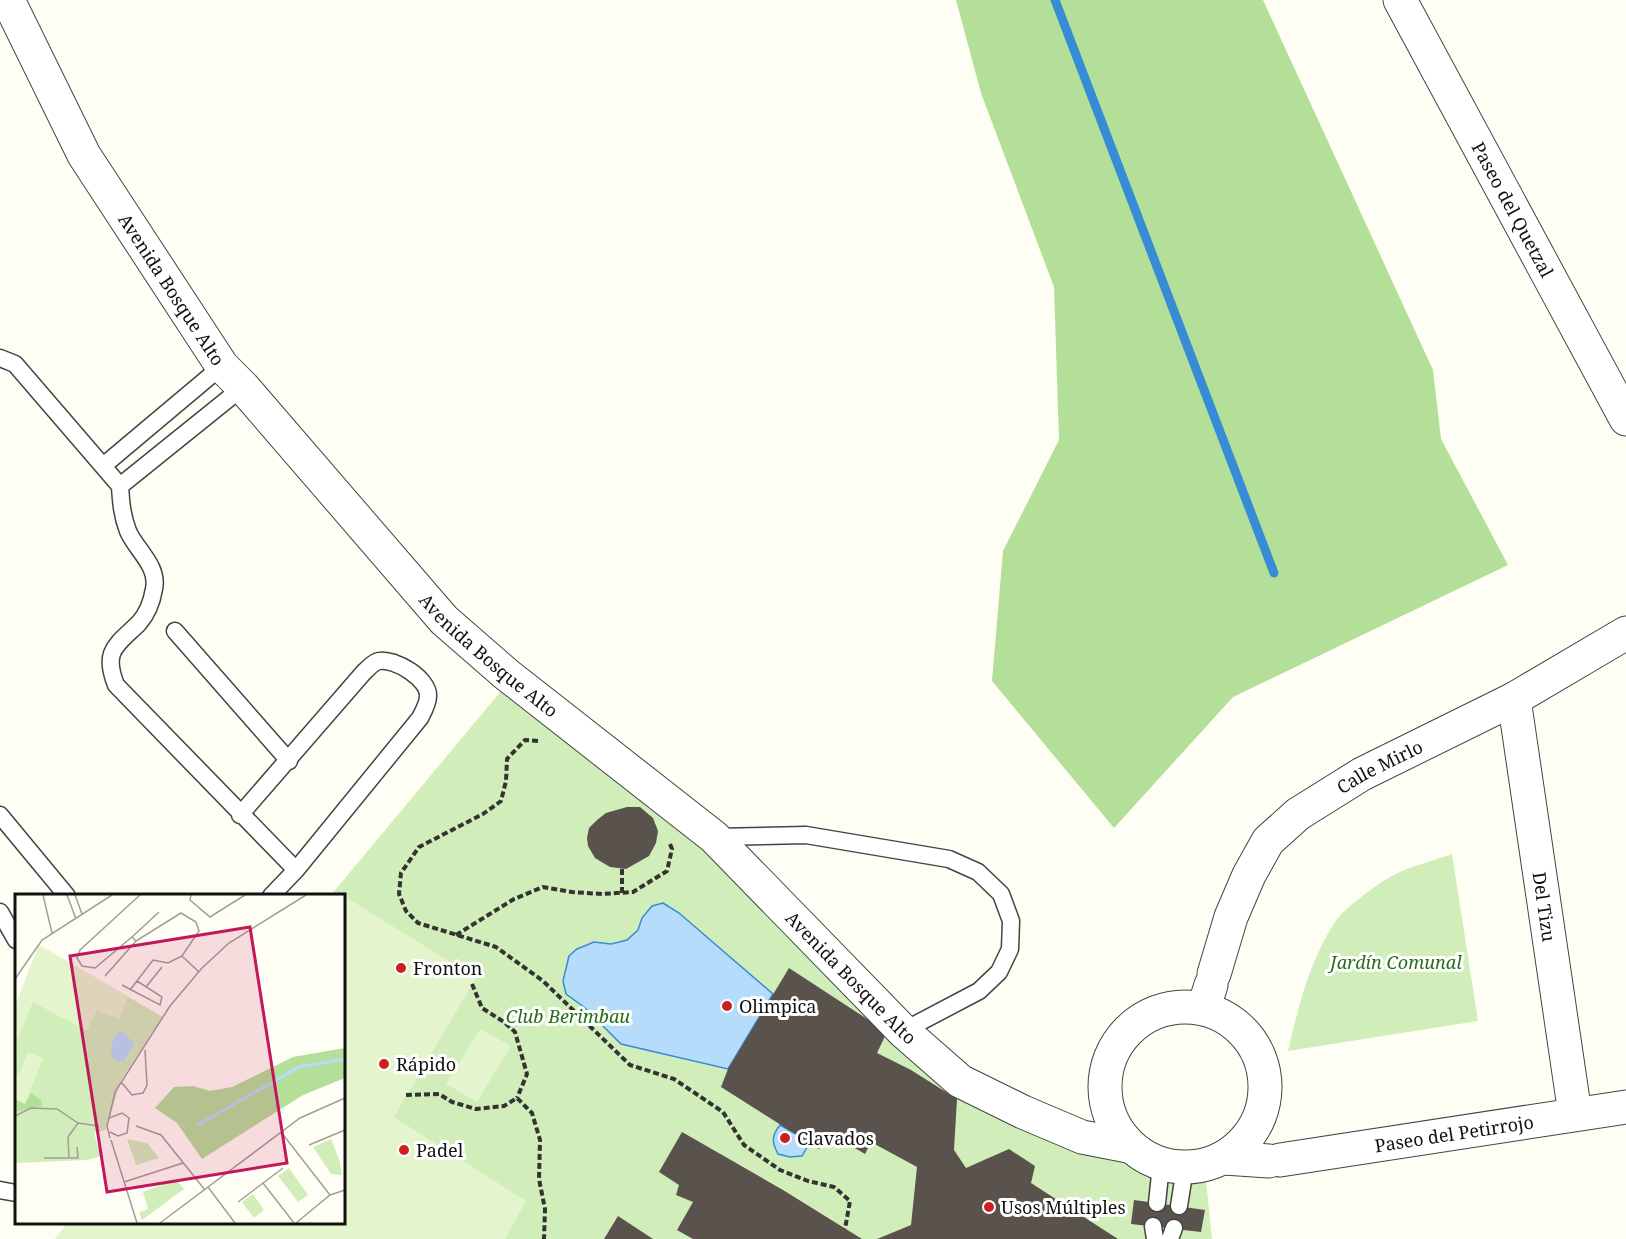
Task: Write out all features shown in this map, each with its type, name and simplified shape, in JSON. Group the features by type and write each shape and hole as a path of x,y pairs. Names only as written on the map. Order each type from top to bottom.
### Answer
{"street":[{"name":"Avenida Bosque Alto","path":"8,0 84,155 232,377 444,620 506,674 714,837 903,1031 960,1081 1023,1112 1082,1137 1128,1146"},
{"name":"Paseo del Quetzal","path":"1409,3 1626,419"},
{"name":"Calle Mirlo","path":"1210,989 1230,918 1249,875 1268,841 1298,814 1362,774 1514,699 1626,633"},
{"name":"Del Tizu","path":"1514,699 1575,1114"},
{"path":"1210,989 1232,1020 1253,1042 1264,1070 1263,1107 1247,1140 1224,1158 1204,1166 1173,1167 1144,1157 1128,1146 1110,1119 1104,1088 1109,1057 1127,1030 1152,1012 1173,1006 1210,989"},
{"name":"Paseo del Petirrojo","path":"1224,1158 1274,1160 1626,1107"}],"lane":[{"path":"0,358 15,364 120,486 122,512 129,534 152,568 155,585 151,602 141,621 119,640 110,654 110,669 116,685 296,870"},
{"path":"103,466 232,377"},
{"path":"120,486 232,377"},
{"path":"175,630 288,761"},
{"path":"240,815 376,661 388,660 399,663 425,684 429,695 420,718 296,870 273,894"},
{"path":"0,815 65,894"},
{"path":"714,837 806,835 949,859 978,872 1001,894 1011,921 1010,949 999,972 979,991 903,1031"},
{"path":"0,912 15,938"},
{"path":"1157,1203 1173,1167"},
{"path":"1173,1167 1179,1206"},
{"path":"0,1190 15,1193"}],"path":[{"path":"542,741 525,740 507,759 506,781 501,801 483,814 419,847 401,873 399,894 406,911 418,923 496,947 543,981 630,1065 674,1079 723,1112 744,1145 780,1170 808,1181 834,1187 850,1201 844,1229"},
{"path":"456,935 514,899 543,887 572,892 633,892 667,871 672,849 669,839"},
{"path":"622,869 622,893"},
{"path":"406,1095 439,1094 452,1102 476,1109 504,1106 517,1098 527,1074 515,1032 483,1008 472,984"},
{"path":"517,1098 532,1113 540,1140 539,1179 545,1209 544,1239"}],"green space":[{"path":"956,0 1263,0 1433,370 1441,439 1508,565 1233,697 1114,828 992,681 1003,551 1059,440 1054,287 981,93"},
{"name":"Club Berimbau","path":"511,679 702,834 891,1026 1108,1156 1157,1180 1181,1183 1206,1181 1212,1239 55,1239 67,1224 345,1224 345,894 332,894"},
{"name":"Jardín Comunal","path":"1452,854 1478,1021 1288,1051 1312,968 1326,937 1339,917 1361,897 1399,872"},
{"path":"345,897 476,978 394,1117 526,1201 505,1239 55,1239 67,1224 345,1224"},
{"path":"480,1029 511,1046 477,1102 446,1084"}],"water":[{"path":"663,903 679,913 773,994 728,1069 621,1044 584,1007 566,994 563,981 569,956 577,949 594,942 611,944 627,940 638,930 642,918 652,906"},
{"path":"780,1125 810,1142 802,1156 790,1157 778,1154 773,1140"}],"building":[{"path":"627,807 640,807 653,818 658,831 656,843 649,856 626,869 610,867 595,858 588,846 589,828 606,813"},
{"path":"789,968 887,1032 877,1053 911,1070 957,1099 954,1150 966,1168 1009,1149 1035,1166 1031,1183 1118,1239 877,1239 911,1225 917,1167 871,1142 865,1154 828,1132 819,1149 721,1087 728,1069"},
{"path":"682,1132 862,1239 693,1239 677,1230 693,1202 676,1195 679,1185 659,1172"},
{"path":"1134,1200 1205,1210 1201,1232 1131,1224"},
{"path":"618,1216 653,1239 604,1239"}],"waterway":[{"path":"1055,0 1274,573"}],"place":[{"name":"Fronton","path":"401,968"},
{"name":"Olimpica","path":"727,1006"},
{"name":"Rápido","path":"384,1064"},
{"name":"Clavados","path":"785,1138"},
{"name":"Padel","path":"404,1150"},
{"name":"Usos Múltiples","path":"989,1207"}]}
